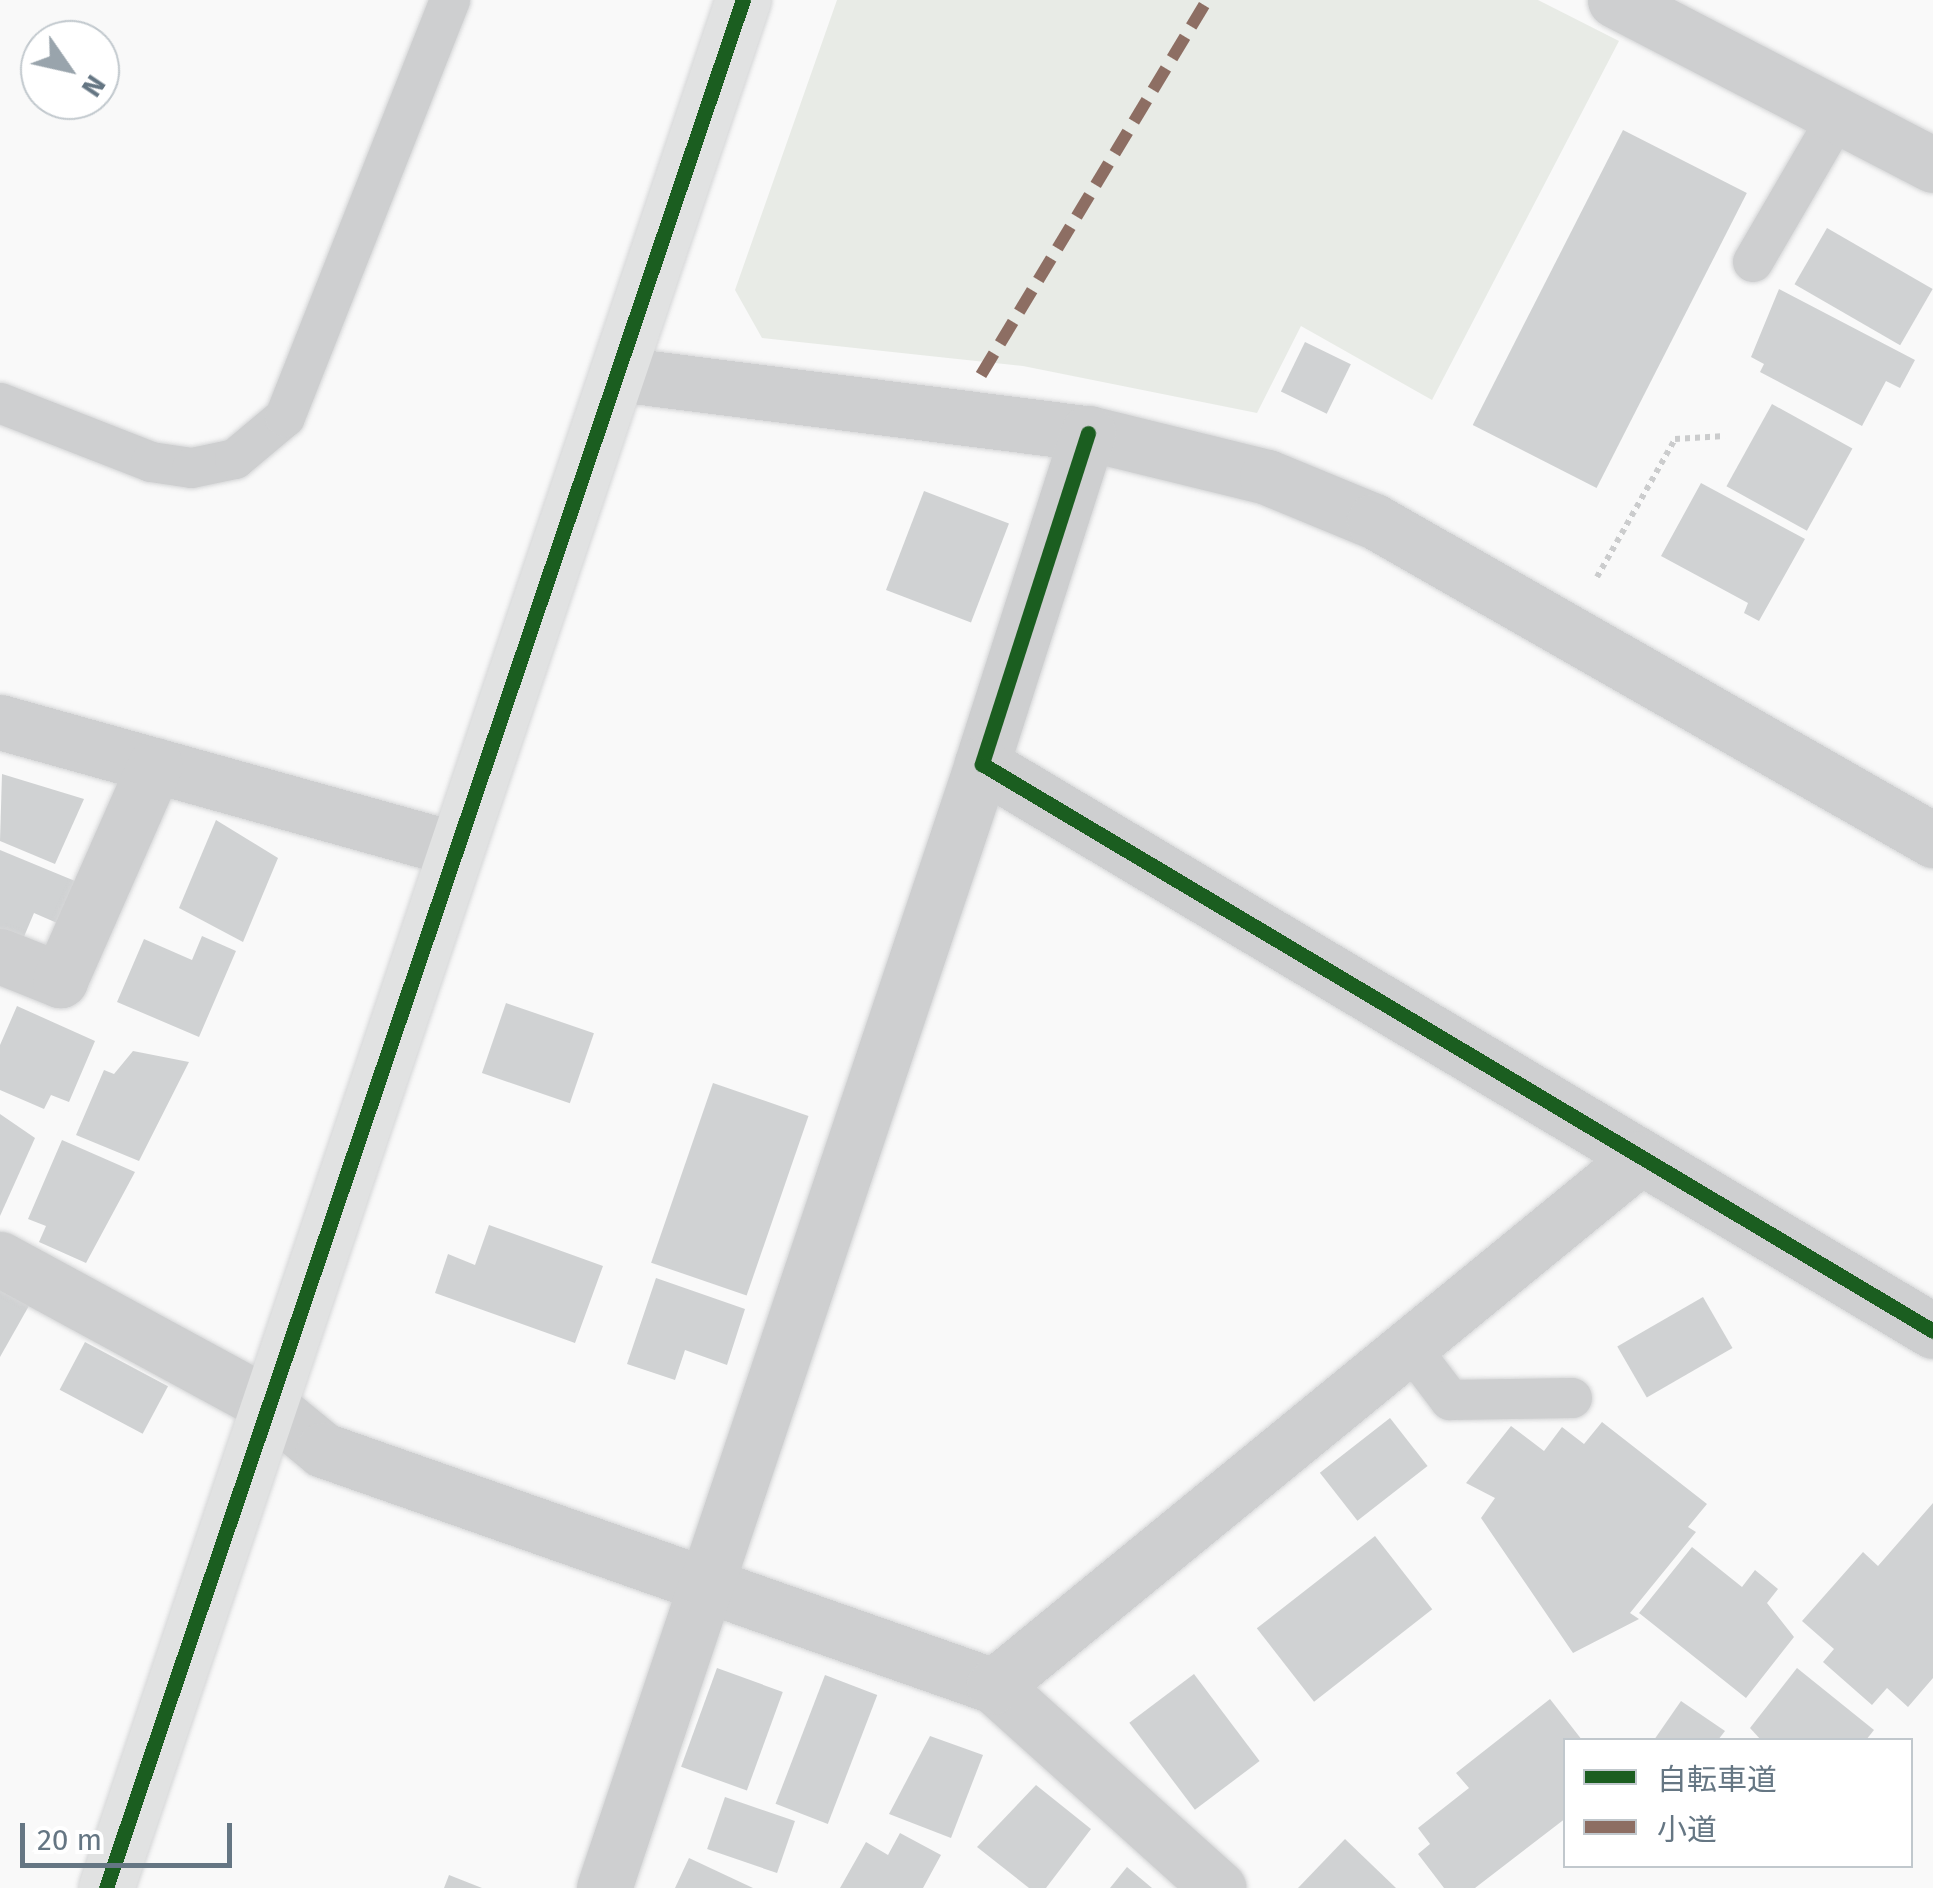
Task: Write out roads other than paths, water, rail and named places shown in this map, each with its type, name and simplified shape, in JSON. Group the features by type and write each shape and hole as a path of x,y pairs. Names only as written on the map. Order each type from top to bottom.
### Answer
{"street":[{"path":"106,1888 743,0"},
{"path":"1616,0 1838,116 1930,155"},
{"path":"618,374 1088,433 1266,477 1374,521 1933,840"},
{"path":"604,1888 982,764 1088,433"},
{"path":"0,722 454,848"},
{"path":"982,764 1364,984 1638,1159 1933,1331"},
{"path":"0,956 60,980 155,765"},
{"path":"994,1686 1638,1159"},
{"path":"0,1259 267,1404 323,1450 706,1580 994,1686 1218,1888"}],"lane":[{"path":"0,403 151,462 192,468 235,458 286,417 450,0"},
{"path":"1753,262 1838,116"},
{"path":"1409,1346 1450,1400 1572,1398"}]}
